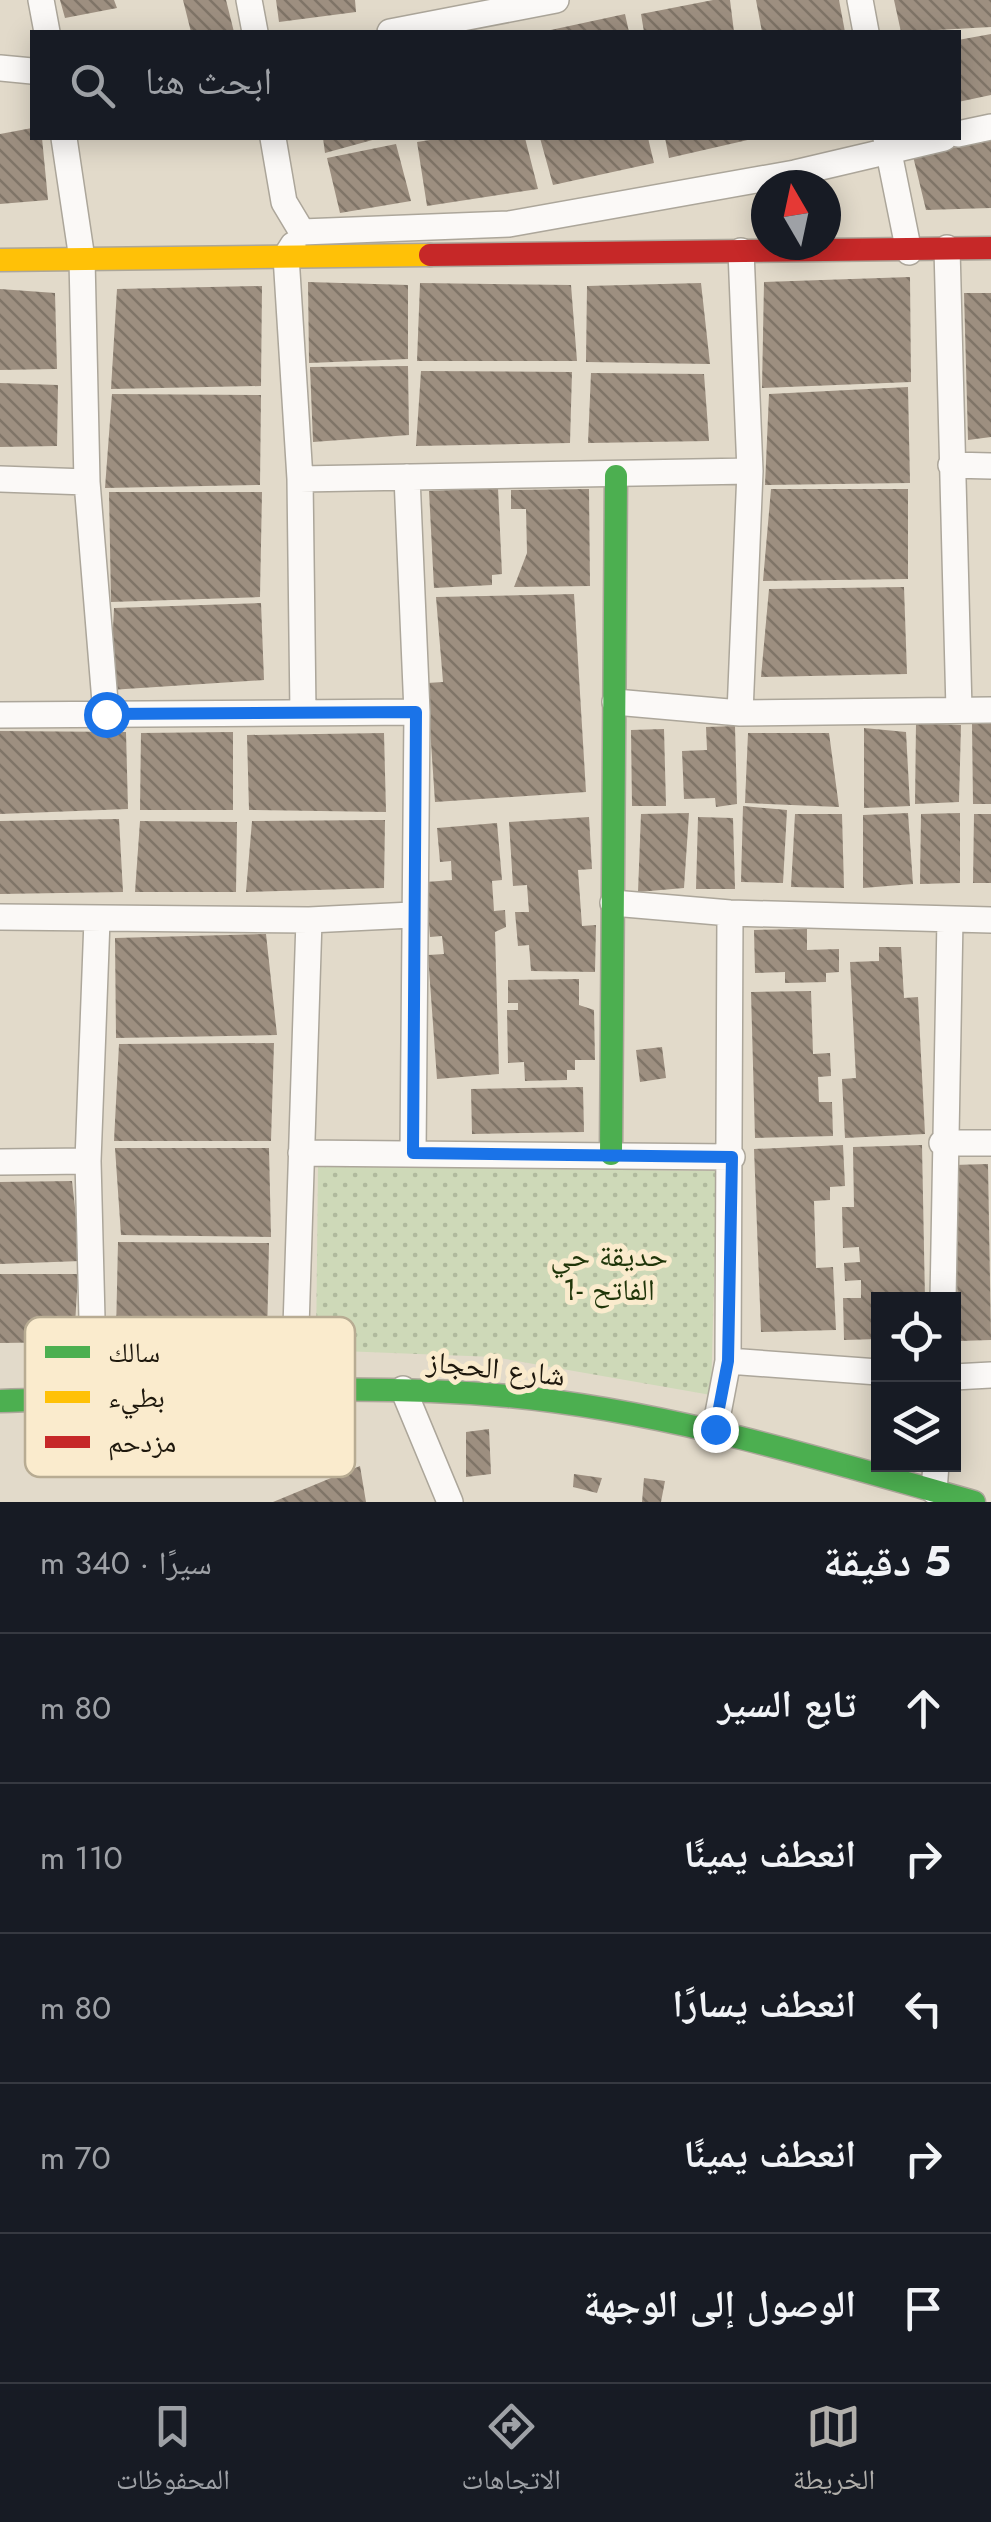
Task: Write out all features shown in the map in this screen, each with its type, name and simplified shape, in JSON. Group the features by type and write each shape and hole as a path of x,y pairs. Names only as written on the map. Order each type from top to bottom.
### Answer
{"street":[{"path":"41,0 47,30"},
{"path":"250,0 254,30"},
{"path":"400,30 556,0"},
{"path":"860,0 866,30"},
{"path":"0,68 30,71"},
{"path":"961,133 991,127"},
{"path":"64,140 82,259 87,482 106,714"},
{"path":"273,140 284,202 302,232"},
{"path":"302,232 509,224 795,172 888,144 925,140"},
{"path":"888,144 909,252"},
{"path":"302,232 286,256 300,479 303,713"},
{"path":"947,248 959,710"},
{"path":"0,260 909,252 991,248"},
{"path":"740,713 750,471 742,251"},
{"path":"950,465 991,466"},
{"path":"300,479 750,471"},
{"path":"610,1154 616,476"},
{"path":"407,478 416,712 413,1153"},
{"path":"0,479 87,482"},
{"path":"615,702 740,713 991,710"},
{"path":"0,715 416,712"},
{"path":"614,902 730,913 991,920"},
{"path":"715,1429 728,1361 732,1157 730,913"},
{"path":"0,917 310,920 412,915"},
{"path":"943,1292 942,1143 950,919"},
{"path":"92,1317 88,1161 97,920"},
{"path":"296,1317 310,920"},
{"path":"942,1143 991,1144"},
{"path":"301,1153 732,1157"},
{"path":"0,1162 88,1161"},
{"path":"728,1361 871,1371"},
{"path":"961,1377 991,1375"},
{"name":"شارع الحجاز","path":"355,1389 512,1396 715,1429 974,1502"},
{"path":"403,1389 450,1502"},
{"name":"شارع الحجاز","path":"0,1400 25,1399"},
{"path":"934,1491 935,1472"}],"green space":[{"name":"حديقة حي الفاتح -1","path":"318,1166 717,1171 711,1395 494,1357 355,1352 355,1317 316,1317"}],"building":[{"path":"60,0 114,0 117,8 65,18"},
{"path":"183,0 226,0 234,30 190,30"},
{"path":"276,0 355,0 356,12 279,22"},
{"path":"730,0 734,30 644,30 641,14"},
{"path":"756,0 839,0 845,30 762,30"},
{"path":"894,0 991,0 991,27 901,30"},
{"path":"625,14 629,30 551,30"},
{"path":"991,34 991,95 961,101 961,39"},
{"path":"30,128 30,140 42,140 48,200 0,204 0,134"},
{"path":"323,140 372,140 325,153"},
{"path":"526,140 538,189 427,206 417,142"},
{"path":"541,140 648,140 654,163 553,185"},
{"path":"665,140 748,140 669,158"},
{"path":"991,140 991,208 926,210 913,156"},
{"path":"396,144 411,201 340,213 327,158"},
{"path":"910,277 911,382 762,388 764,282"},
{"path":"308,282 408,285 408,359 309,363"},
{"path":"420,283 571,285 577,361 417,361"},
{"path":"701,283 710,364 586,362 587,286"},
{"path":"262,286 261,386 111,389 117,289"},
{"path":"0,289 55,293 57,369 0,370"},
{"path":"964,293 991,293 991,437 968,440"},
{"path":"408,366 409,435 313,442 310,367"},
{"path":"421,371 572,372 570,443 416,446"},
{"path":"591,373 704,374 709,441 588,443"},
{"path":"0,383 58,385 57,446 0,447"},
{"path":"908,387 910,483 765,485 769,394"},
{"path":"112,394 261,395 260,485 105,488"},
{"path":"498,488 502,574 492,575 492,585 434,588 429,491"},
{"path":"589,489 590,586 514,587 527,553 526,509 511,509 511,490"},
{"path":"771,489 908,489 908,579 763,581"},
{"path":"109,492 262,492 260,597 111,602"},
{"path":"904,587 907,674 761,677 769,589"},
{"path":"574,594 586,792 435,802 427,683 443,682 436,597"},
{"path":"261,603 264,680 110,690 114,608"},
{"path":"916,723 961,725 959,802 915,804"},
{"path":"972,723 991,724 991,804 973,804"},
{"path":"735,726 737,804 716,807 715,798 684,799 682,751 707,750 706,727"},
{"path":"864,728 906,732 910,806 864,808"},
{"path":"664,729 666,806 632,806 631,730"},
{"path":"0,731 126,732 128,809 0,814"},
{"path":"233,732 233,810 140,810 141,733"},
{"path":"384,733 386,812 249,810 247,735"},
{"path":"748,733 829,733 839,807 745,803"},
{"path":"743,806 787,810 783,883 741,882"},
{"path":"689,813 684,888 638,892 641,814"},
{"path":"908,813 913,884 863,888 863,815"},
{"path":"960,813 960,883 920,884 921,814"},
{"path":"795,814 842,814 844,888 791,887"},
{"path":"974,814 991,814 991,883 973,883"},
{"path":"589,817 592,869 578,870 582,926 596,925 595,972 531,971 529,945 518,946 515,912 529,912 527,885 513,886 509,822"},
{"path":"698,817 733,818 735,889 696,889"},
{"path":"119,819 123,892 0,894 0,821"},
{"path":"385,820 384,888 246,892 252,821"},
{"path":"140,821 237,822 236,892 135,892"},
{"path":"497,823 502,880 492,881 494,911 505,910 506,927 495,932 499,1074 437,1079 428,955 444,954 442,936 430,937 426,882 452,880 451,861 440,862 437,828"},
{"path":"807,929 807,950 839,949 839,972 826,973 826,982 785,983 785,972 755,973 754,930"},
{"path":"266,934 277,1035 116,1038 115,938"},
{"path":"879,947 901,947 904,998 918,997 925,1134 845,1138 842,1079 856,1078 850,962 879,961"},
{"path":"579,979 579,1005 594,1010 595,1060 575,1060 575,1070 567,1070 567,1080 525,1081 524,1062 508,1063 507,1010 518,1010 518,1003 508,1003 508,980"},
{"path":"811,991 813,1054 830,1053 831,1076 818,1077 819,1102 832,1102 833,1136 755,1138 751,992"},
{"path":"274,1043 271,1141 114,1141 119,1044"},
{"path":"662,1047 666,1078 640,1082 636,1050"},
{"path":"583,1087 584,1132 472,1134 471,1089"},
{"path":"843,1145 845,1186 830,1187 830,1200 814,1201 816,1268 833,1267 836,1330 761,1332 754,1149"},
{"path":"922,1145 925,1292 871,1292 871,1339 844,1340 843,1298 861,1298 861,1280 845,1281 844,1263 860,1262 859,1247 843,1248 842,1207 854,1207 853,1147"},
{"path":"115,1148 269,1148 271,1237 121,1235"},
{"path":"988,1164 991,1340 961,1341 953,1165"},
{"path":"72,1181 81,1261 0,1264 0,1182"},
{"path":"118,1242 269,1243 267,1317 116,1317"},
{"path":"0,1274 78,1274 75,1317 25,1317 25,1343 0,1343"},
{"path":"489,1429 491,1474 466,1477 466,1432"},
{"path":"360,1466 366,1502 273,1502 333,1477 355,1477 355,1468"},
{"path":"574,1474 602,1478 597,1493 573,1487"},
{"path":"644,1478 665,1481 661,1502 642,1502"}],"traffic: fast":[{"path":"611,1154 616,476"},
{"path":"355,1390 508,1396 626,1413 801,1454 974,1502"},
{"path":"0,1401 25,1400"}],"traffic: slow":[{"path":"0,260 430,255"}],"traffic: jam":[{"path":"430,255 991,248"}],"route":[{"path":"106,714 416,712 413,1153 732,1157 728,1361 715,1429"}]}
